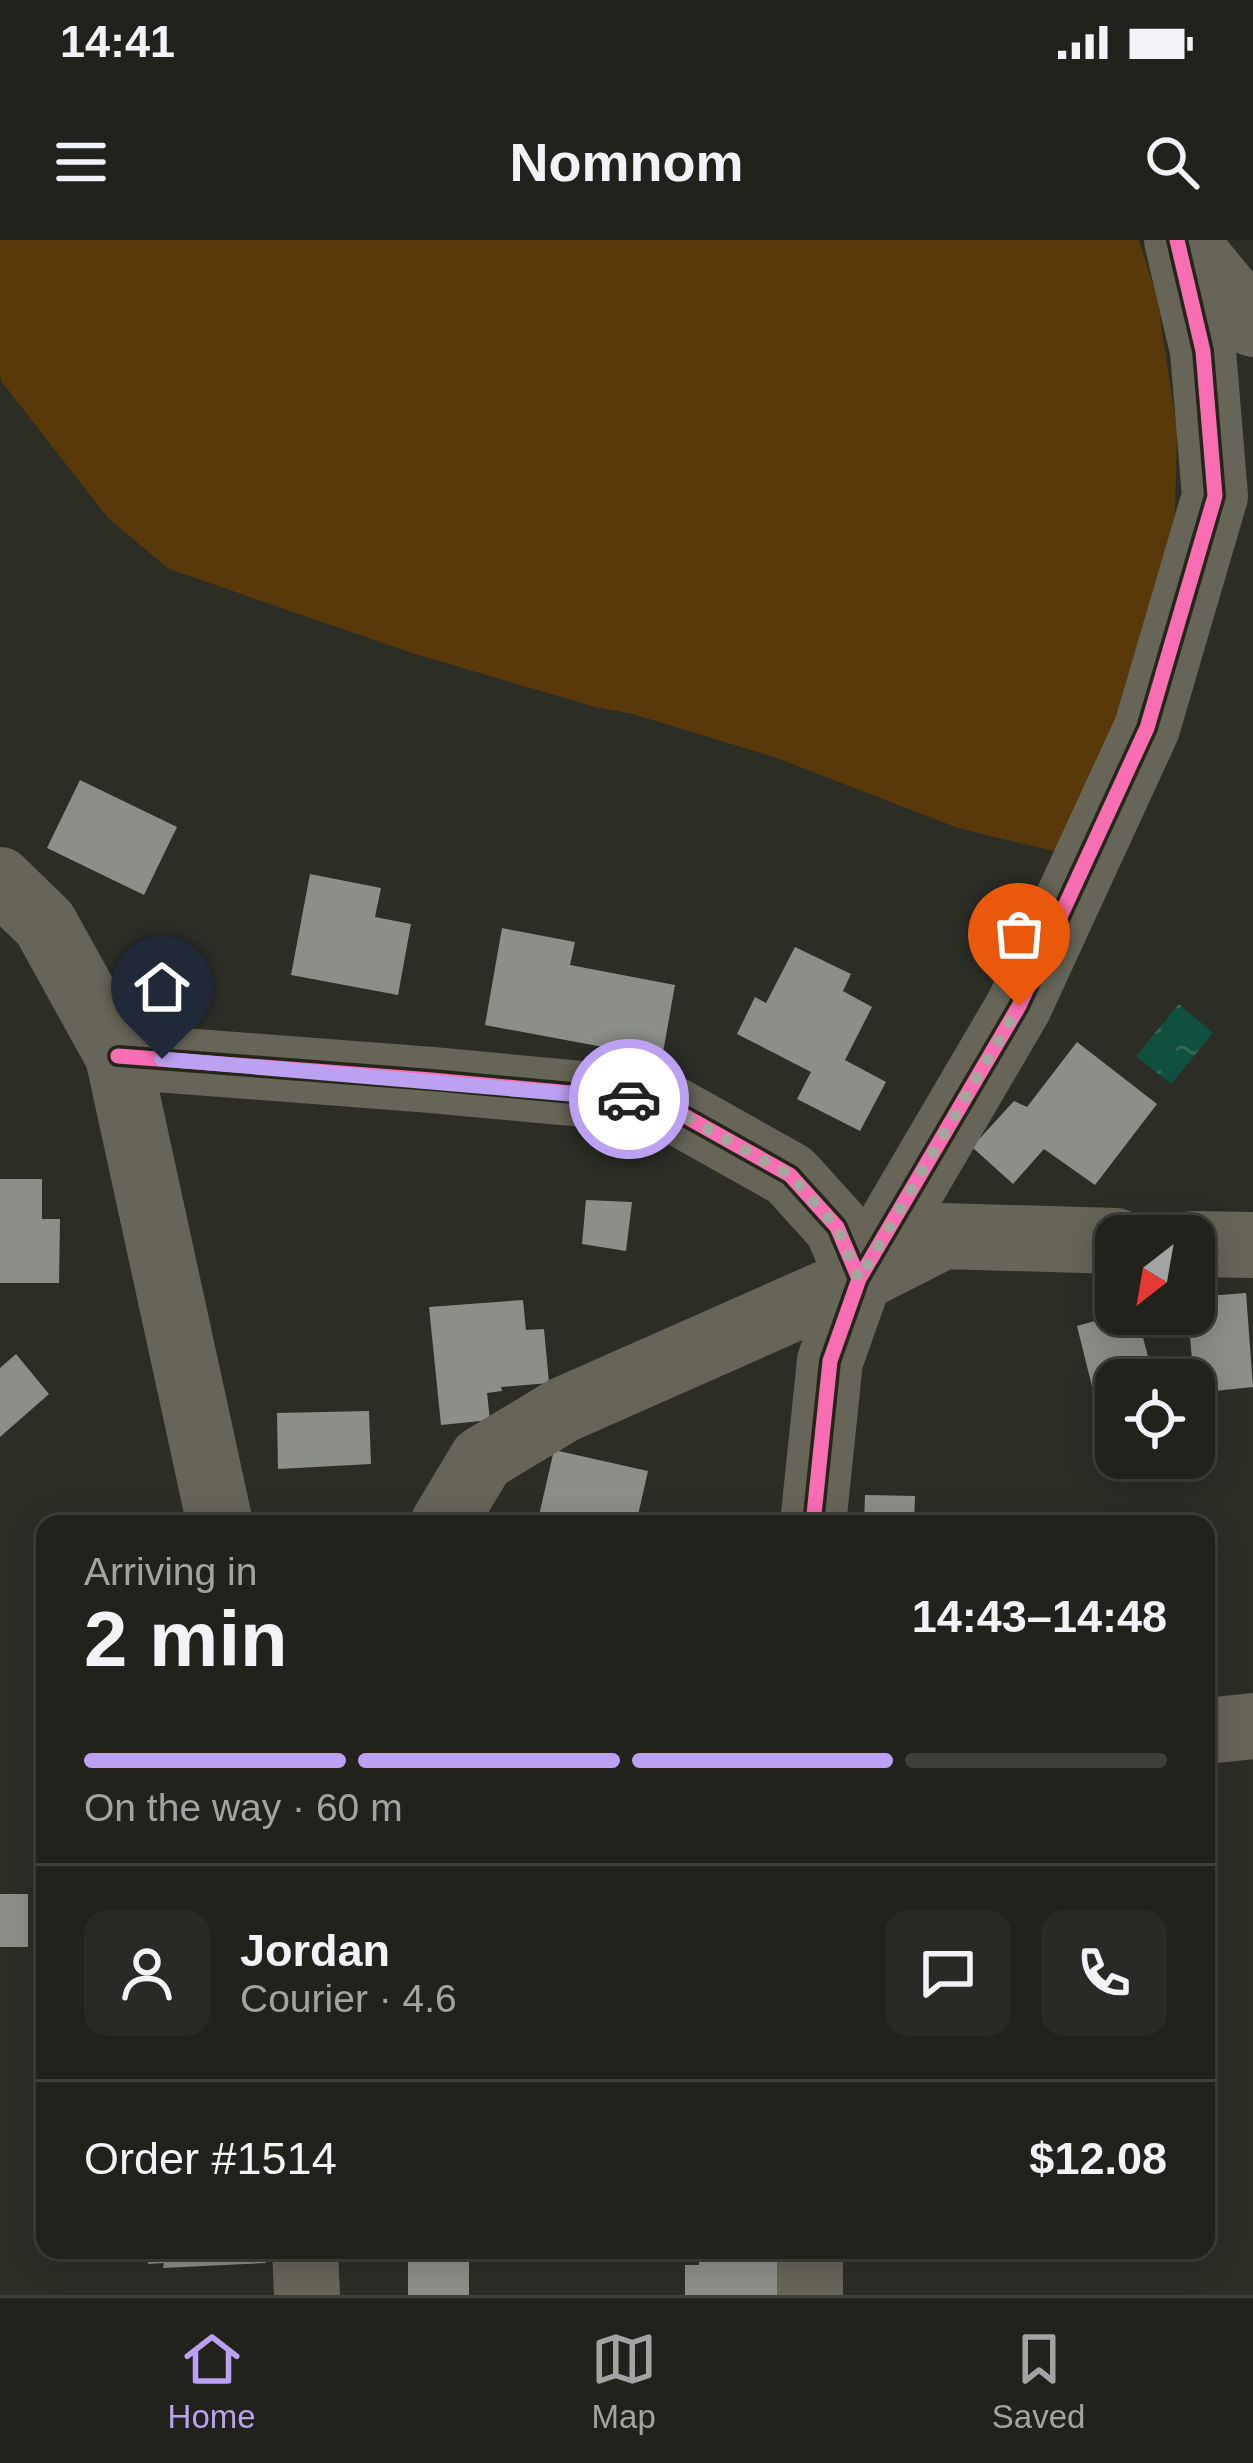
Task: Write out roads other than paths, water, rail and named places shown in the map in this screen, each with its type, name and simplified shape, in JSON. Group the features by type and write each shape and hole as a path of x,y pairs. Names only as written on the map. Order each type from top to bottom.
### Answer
{"street":[{"path":"1181,240 1253,323"},
{"path":"814,1515 830,1360 859,1279 1019,1006 1147,728 1215,496 1203,351 1181,240"},
{"path":"0,880 45,924 118,1056 218,1515"},
{"path":"118,1056 658,1101 790,1175 837,1227 859,1279"},
{"path":"448,1515 482,1459 563,1409 859,1279 944,1236 1095,1240"},
{"path":"1215,1244 1253,1245"},
{"path":"305,2259 307,2295"},
{"path":"810,2259 810,2295"}],"water":[{"path":"1179,1004 1213,1033 1171,1084 1136,1056"}]}
